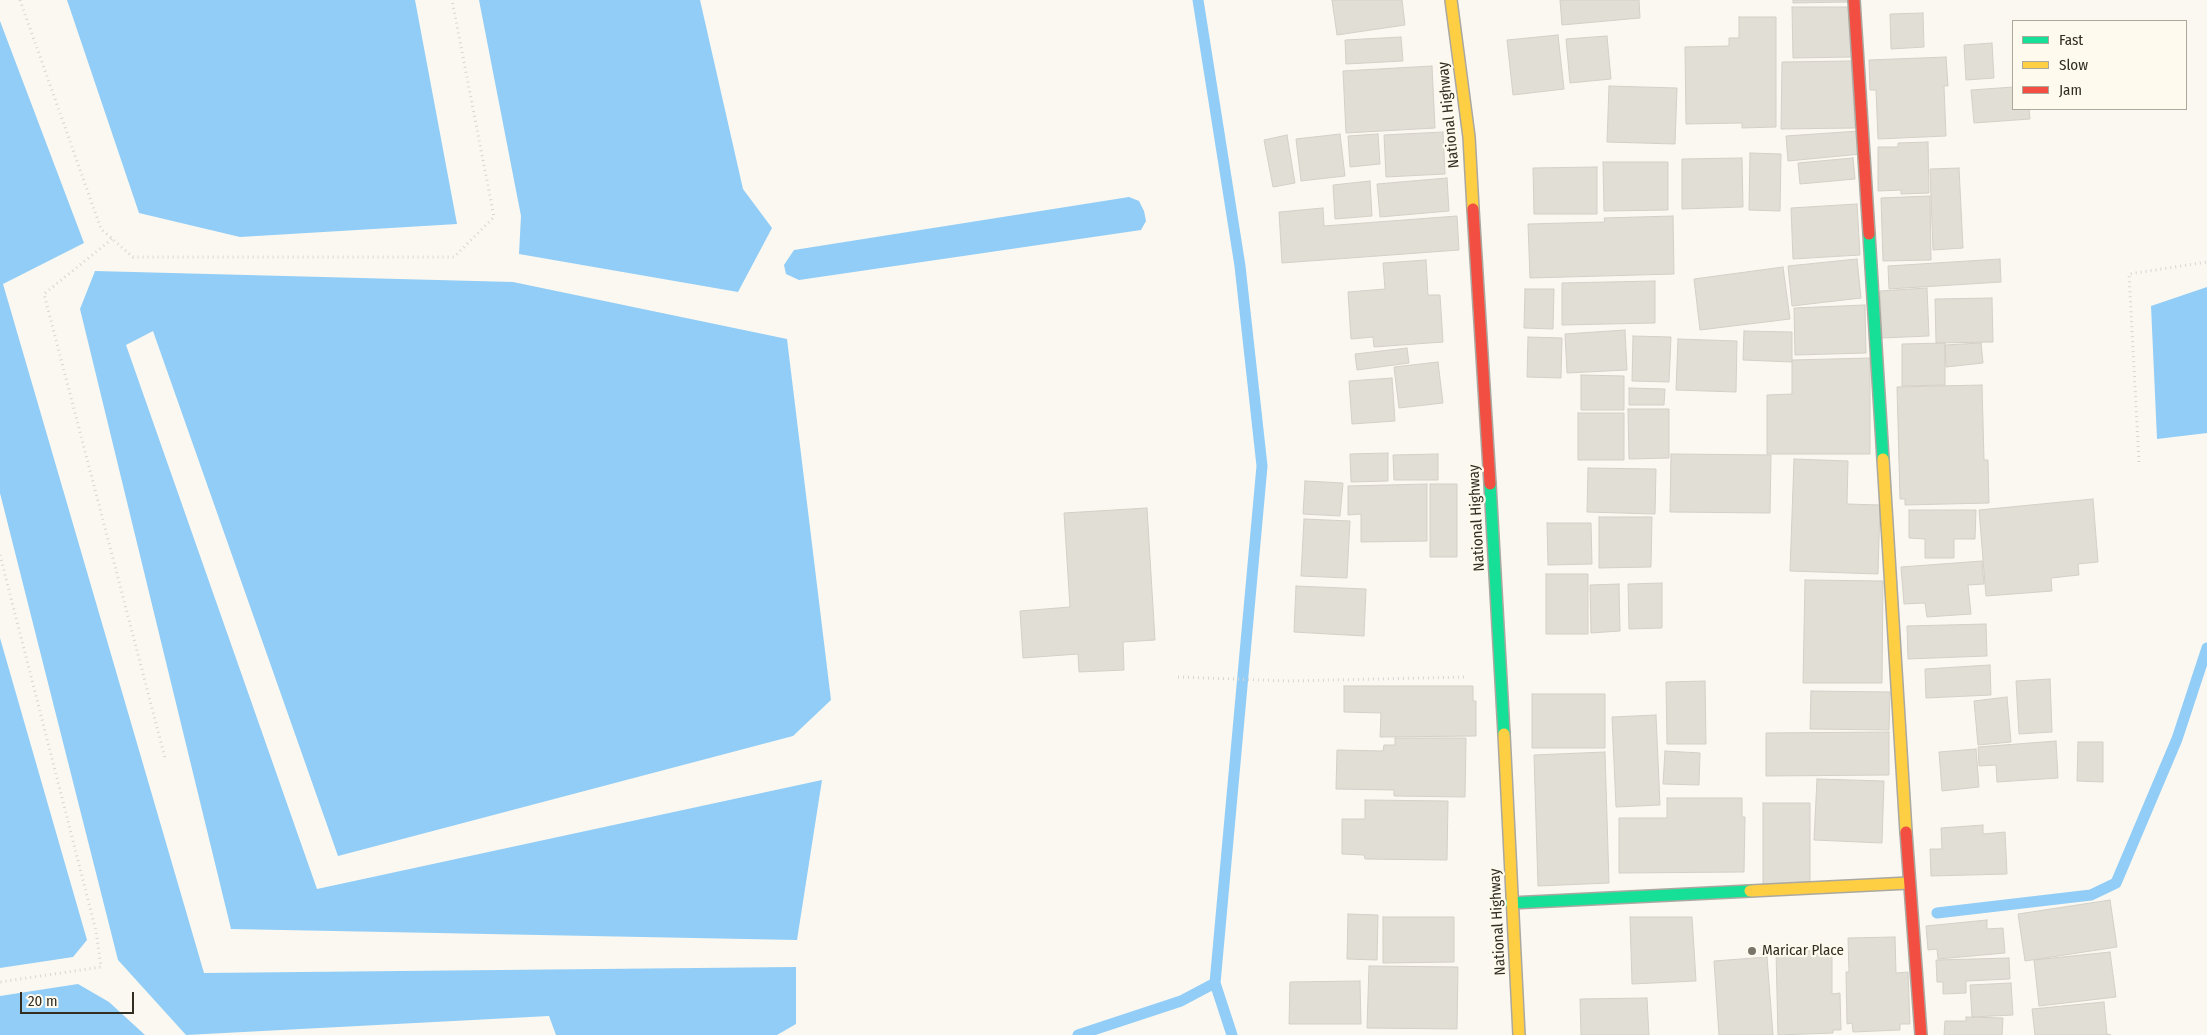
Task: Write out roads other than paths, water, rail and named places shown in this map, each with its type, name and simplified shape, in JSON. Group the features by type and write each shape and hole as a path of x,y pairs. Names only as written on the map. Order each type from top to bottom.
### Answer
{"street":[{"name":"National Highway","path":"1451,0 1469,137 1501,676 1519,1035"},
{"path":"1854,0 1909,883 1921,1035"},
{"path":"1512,903 1909,883"}],"water":[{"path":"67,0 415,0 457,224 240,237 139,213"},
{"path":"479,0 700,0 743,189 772,228 738,292 519,254 521,216"},
{"path":"0,21 84,243 3,284 204,973 796,967 796,1024 777,1035 556,1035 549,1016 186,1035 118,960 0,493"},
{"path":"1129,197 1139,201 1144,211 1146,221 1141,230 799,280 786,274 784,265 794,250"},
{"path":"95,271 513,282 787,339 831,700 793,736 338,856 153,331 126,345 317,889 822,780 797,940 231,929 80,309"},
{"path":"2207,287 2207,433 2157,439 2151,306"},
{"path":"0,638 87,940 73,957 0,968"},
{"path":"78,984 109,1002 145,1035 0,1035 0,996"}],"waterway":[{"path":"1198,0 1240,266 1262,466 1215,983 1232,1035"},
{"path":"1937,913 2091,895 2116,883 2177,739 2207,648"},
{"path":"1078,1035 1181,1001 1215,983"}],"place":[{"name":"Maricar Place","path":"1752,951"}]}
